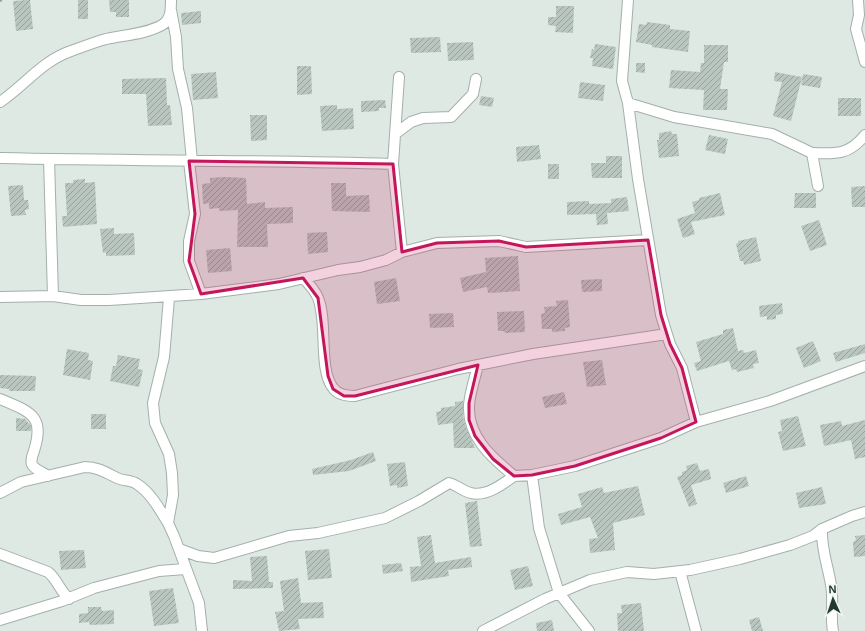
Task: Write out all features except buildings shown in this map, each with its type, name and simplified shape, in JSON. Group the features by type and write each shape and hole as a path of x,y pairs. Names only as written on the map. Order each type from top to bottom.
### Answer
{"street":[{"path":"628,0 622,81 628,103 638,179 661,315 666,334 682,368 696,422"},
{"path":"858,0 859,16 856,29 865,62"},
{"path":"0,102 16,91 45,63 58,56 104,39 129,35 163,24 169,17 171,5"},
{"path":"171,5 176,37 178,69 187,108 195,214 189,241 189,262 201,294"},
{"path":"399,77 394,164 402,252"},
{"path":"395,134 410,122 423,118 451,117 473,94 476,78"},
{"path":"628,103 674,117 772,134 812,153 847,151 857,145 865,135"},
{"path":"812,153 818,186"},
{"path":"0,158 191,161 256,160 394,164"},
{"path":"49,159 53,296"},
{"path":"0,297 53,296 81,300 169,298 279,284 386,260 402,252 437,243 499,241 526,247 648,240"},
{"path":"304,278 318,298 323,321 328,376 333,389 344,396 355,396 403,382 532,354 666,334"},
{"path":"168,523 173,495 170,454 155,423 153,403 164,357 169,298"},
{"path":"478,365 469,403 469,420 475,436 493,459 514,476"},
{"path":"179,549 198,556 214,558 289,536 318,533 385,518 419,501 449,483 471,493 483,493 500,486 514,476 532,475 575,466 661,438 696,422 770,401 865,366"},
{"path":"0,399 30,412 37,422 38,435 31,461 33,466 48,476"},
{"path":"0,493 21,482 85,467 95,467 119,479 131,481 138,485 156,504 168,523 199,603 202,631"},
{"path":"532,475 539,528 559,593 589,631"},
{"path":"483,631 559,593 590,580 627,572 654,574 680,571 740,559 790,545 865,512"},
{"path":"822,530 821,542 831,586 830,618 833,631"},
{"path":"0,554 48,572 53,577 62,592 69,599"},
{"path":"0,620 69,599 94,588 159,571 185,569"},
{"path":"680,571 696,631"}],"highlighted area":[{"path":"189,161 393,164 402,252 437,243 499,241 526,247 648,240 661,315 670,344 682,368 696,422 661,438 575,466 532,475 514,476 493,459 475,436 469,420 469,403 478,365 355,396 344,396 333,389 328,376 318,298 303,278 201,294 189,261 195,214"}]}
